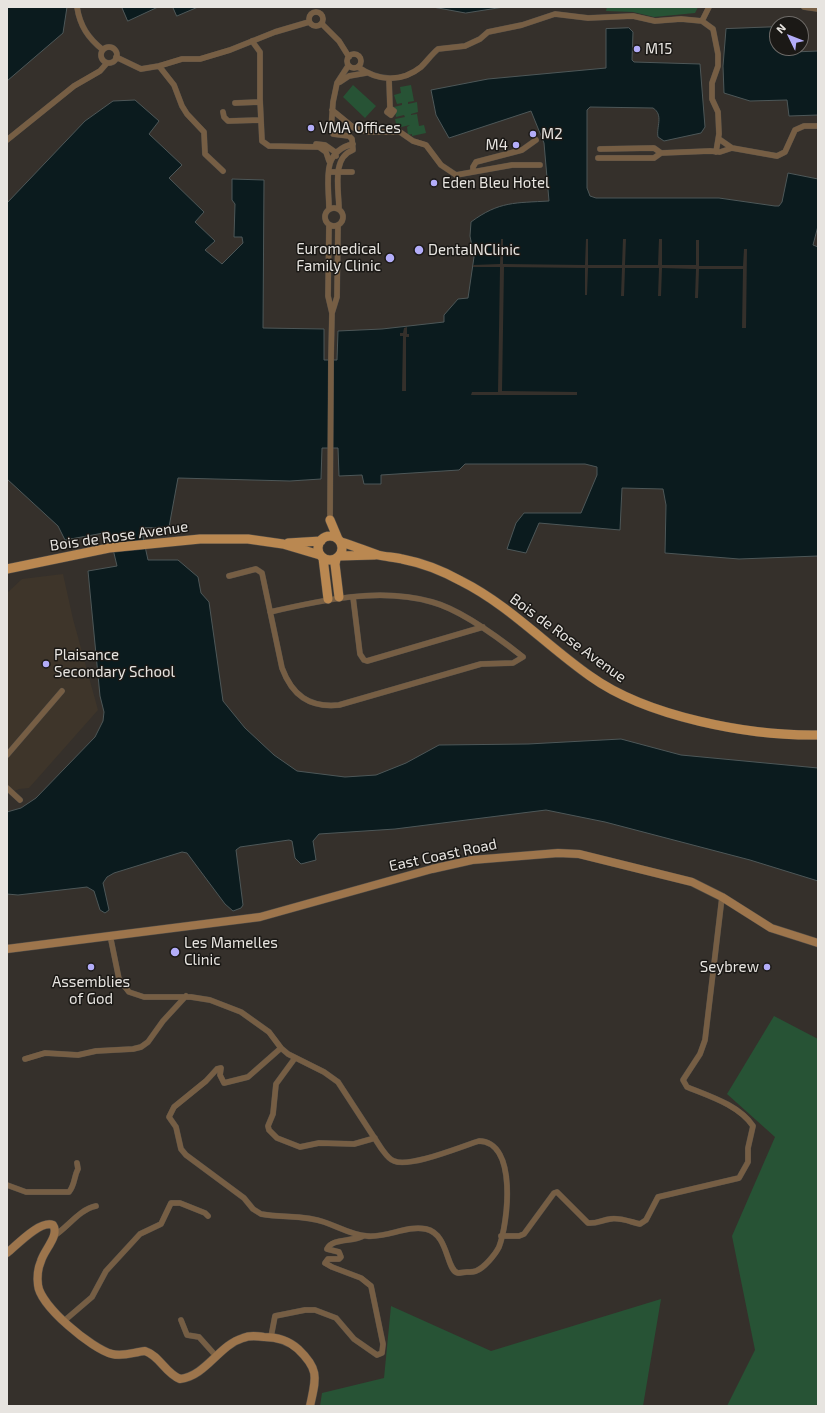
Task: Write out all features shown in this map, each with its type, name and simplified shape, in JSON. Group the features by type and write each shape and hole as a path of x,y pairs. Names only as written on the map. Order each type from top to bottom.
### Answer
{"main road":[{"path":"328,599 322,556 318,548 330,520"},
{"path":"330,520 342,550 335,564 339,597"},
{"path":"322,540 332,536 339,540"},
{"name":"Bois de Rose Avenue","path":"7,569 109,548 200,539 248,539 283,544 322,556"},
{"name":"Bois de Rose Avenue","path":"283,544 322,540"},
{"name":"Bois de Rose Avenue","path":"339,540 378,555 419,563 463,581 506,610 590,676 619,694 646,706 685,718 730,726 771,732 818,735"},
{"name":"Bois de Rose Avenue","path":"338,558 378,555"},
{"path":"322,556 329,560 338,558"},
{"name":"East Coast Road","path":"7,949 34,947 110,935 260,917 432,869 472,860 524,854 579,854 692,882 722,897 771,928 818,943"},
{"path":"7,1253 44,1224 53,1225 55,1230 54,1236 41,1259 39,1268 38,1285 42,1297 82,1336 106,1352 126,1355 140,1351 150,1352 165,1369 180,1379 193,1375 230,1344 244,1337 271,1336 286,1340 294,1345 315,1371 316,1377 310,1406"}],"street":[{"path":"77,7 82,28 91,40 103,50"},
{"path":"702,21 709,7"},
{"path":"804,7 818,9"},
{"path":"309,22 310,16 314,10 320,12 323,16 322,24"},
{"path":"348,66 352,68 358,67 366,73 389,79 396,79 421,67 438,49 466,46 480,39 488,32 522,25 555,14 588,18 633,16 655,21 681,19 702,21 713,29 718,54 718,66 712,83 712,99 718,112 719,139 716,152"},
{"path":"116,57 141,69 159,66 182,59 200,59 309,22"},
{"path":"309,22 316,27 322,24"},
{"path":"322,24 339,41 349,57"},
{"path":"252,41 260,52 260,102 262,137 265,144 269,146 319,147 326,152 329,161 329,209 324,217 329,225 328,296 332,313 332,451 330,520"},
{"path":"7,140 74,86 100,71 107,63 114,61 116,52 113,48 107,47 101,54 102,59 107,63"},
{"path":"353,147 349,136 333,134 332,110 337,84 348,66 347,61 349,57 353,54 359,57 361,61 358,67"},
{"path":"159,66 174,85 182,106 187,114 204,132 205,154 223,171"},
{"path":"337,84 349,76 366,73"},
{"path":"389,79 390,108"},
{"path":"235,103 260,102"},
{"path":"332,110 354,128 369,132 400,132 413,141 426,145 441,165 456,175 512,164 540,165"},
{"path":"224,112 224,118 228,121 261,120"},
{"path":"719,139 732,148 777,156 784,152 795,130 804,126 818,126"},
{"path":"473,172 473,167 476,162 522,150 536,140"},
{"path":"288,146 310,144 324,145 335,152 339,164"},
{"path":"329,161 335,152 344,146 353,147"},
{"path":"332,313 337,298 338,225 343,219 343,214 339,209 339,164 344,155 353,147"},
{"path":"600,149 654,148 661,153"},
{"path":"598,158 654,158 661,153 720,152 732,148"},
{"path":"329,172 352,172"},
{"path":"329,209 339,209"},
{"path":"329,225 338,225"},
{"path":"229,576 256,569 259,570 263,576 270,612 282,668 288,682 296,692 316,704 330,706 481,664 513,663 523,657 483,627 434,602 397,596 339,597 270,612"},
{"path":"353,597 360,654 364,660 483,627"},
{"path":"7,755 62,691"},
{"path":"7,788 20,800"},
{"path":"501,1236 520,1236 524,1234 554,1193 557,1192 588,1223 595,1224 611,1219 617,1219 640,1224 646,1220 658,1197 734,1180 743,1174 748,1162 748,1148 752,1126 748,1118 715,1098 687,1087 683,1080 700,1054 705,1040 722,897"},
{"path":"110,935 118,979 129,992 144,997 186,996 210,1000 241,1012 269,1032 281,1048 295,1058 324,1072 338,1082 388,1157 394,1161 408,1164 479,1141 486,1141 491,1144 499,1154 507,1176 506,1202 501,1236 498,1248 487,1262 476,1271 457,1273 453,1270 446,1248 440,1238 430,1230 418,1227 406,1228 390,1234 363,1236 324,1222 261,1214 252,1209 244,1198 181,1150 178,1133 169,1118 174,1107 206,1081 217,1068 221,1068 220,1075 224,1083 248,1077 281,1048"},
{"path":"25,1059 45,1053 78,1054 141,1047 148,1042 163,1020 186,996"},
{"path":"295,1058 276,1084 273,1114 268,1126 269,1130 276,1138 300,1147 319,1143 354,1144 375,1138"},
{"path":"7,1185 26,1192 69,1192 74,1185 78,1169 77,1163"},
{"path":"64,1320 92,1297 106,1271 140,1234 161,1224 171,1202 180,1203 205,1213 208,1216"},
{"path":"54,1236 82,1213 91,1207 96,1206"},
{"path":"271,1336 275,1316 305,1310 316,1310 336,1318 354,1339 377,1356 382,1352 383,1344 373,1289 361,1278 325,1263 328,1258 339,1259 341,1257 339,1252 327,1249 330,1244 341,1240 356,1240 363,1236"},
{"path":"181,1320 187,1335 200,1337 216,1356"}],"shaded area":[{"path":"7,7 67,7 63,33 7,81"},
{"path":"122,7 158,7 128,21"},
{"path":"173,7 198,7 177,16"},
{"path":"433,7 504,7 466,13"},
{"path":"769,27 769,56 809,56 809,51 818,51 818,115 789,116 787,100 750,101 724,93 723,66 726,29"},
{"path":"629,28 633,32 632,60 634,62 700,64 705,127 701,133 664,141 658,137 659,118 658,114 653,108 590,107 587,110 587,188 590,196 596,198 719,198 779,206 782,202 788,173 818,179 818,226 813,245 818,247 818,556 739,559 665,553 666,505 663,489 622,488 620,530 539,523 526,553 507,549 516,523 524,513 581,513 597,475 597,467 585,464 465,464 459,470 381,475 381,484 364,484 362,475 339,476 338,448 322,448 321,479 290,481 178,478 169,527 141,528 148,560 178,560 198,577 201,593 209,602 223,701 245,728 274,755 297,771 345,777 376,775 406,763 439,745 528,744 621,739 681,755 818,768 818,881 750,860 605,822 546,810 395,829 319,834 313,841 316,860 301,864 295,858 292,841 289,840 240,847 236,850 243,905 241,908 233,911 225,904 187,853 182,852 114,873 107,877 103,883 109,910 105,913 100,910 94,891 87,887 18,895 7,894 7,812 21,808 36,798 95,737 103,721 104,712 100,696 88,571 117,566 109,532 65,540 58,526 7,479 7,203 85,121 113,101 135,100 159,121 149,134 182,165 169,178 204,212 195,222 215,241 205,250 222,264 243,243 242,237 234,237 235,204 232,200 232,179 264,180 263,328 324,329 324,360 337,360 338,331 382,329 444,322 444,315 458,299 468,298 474,257 470,236 471,222 490,210 508,204 549,201 544,143 531,111 449,138 436,115 431,90 488,79 606,68 606,29"},
{"name":"Plaisance Secondary School","path":"63,574 73,619 98,710 29,788 19,789 12,792 7,787 7,593 22,579"}],"green space":[{"path":"607,7 698,7 695,13 654,17 633,12 606,11"},
{"path":"353,85 376,106 365,118 343,97"},
{"path":"411,85 414,101 408,102 408,104 417,102 418,112 411,115 417,114 419,126 424,125 426,133 412,136 412,134 408,135 407,127 410,125 397,128 395,119 405,117 404,115 396,117 394,107 402,105 402,103 397,104 394,95 401,93 400,87"},
{"path":"774,1016 818,1039 818,1406 727,1406 755,1350 732,1236 775,1137 727,1094"},
{"path":"661,1299 643,1406 320,1406 322,1393 384,1378 391,1306 491,1351"}],"pier":[{"path":"501,239 503,239 503,264 585,265 586,239 588,239 588,265 622,265 623,239 626,239 625,265 658,265 659,239 662,239 662,265 696,265 696,240 699,240 699,266 743,266 744,249 747,249 746,328 742,328 743,269 699,269 698,298 695,298 696,269 662,268 661,296 658,296 659,268 625,268 624,296 621,296 622,268 588,268 587,295 585,295 585,268 504,267 502,391 577,392 577,395 471,395 472,392 498,392 500,267 473,267 473,265 500,264"},
{"path":"407,327 407,334 409,334 409,337 406,337 406,391 402,391 403,336 400,336 400,333 403,333 404,328"}],"place":[{"name":"M15","path":"637,49"},
{"name":"VMA Offices","path":"311,128"},
{"name":"M2","path":"533,134"},
{"name":"M4","path":"516,145"},
{"name":"Eden Bleu Hotel","path":"434,183"},
{"name":"DentalNClinic","path":"419,250"},
{"name":"Euromedical Family Clinic","path":"390,258"},
{"name":"Plaisance Secondary School","path":"46,664"},
{"name":"Les Mamelles Clinic","path":"175,952"},
{"name":"Assemblies of God","path":"91,967"},
{"name":"Seybrew","path":"767,967"}]}
